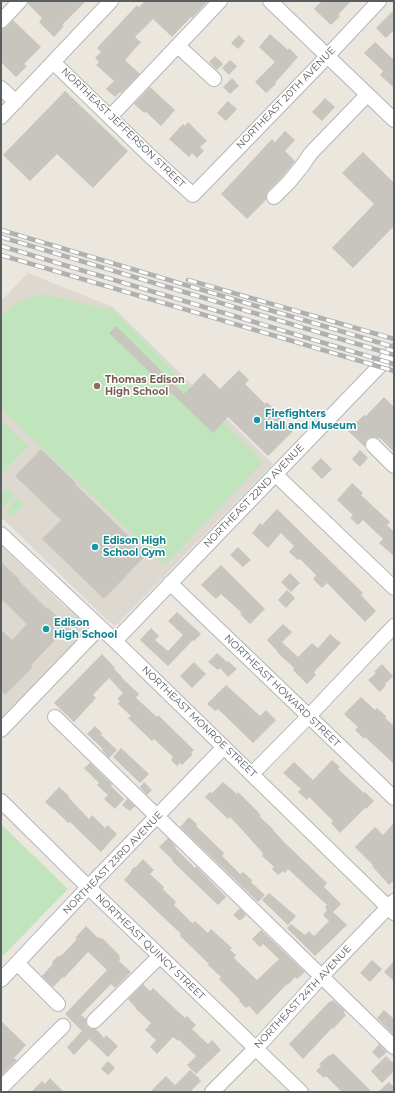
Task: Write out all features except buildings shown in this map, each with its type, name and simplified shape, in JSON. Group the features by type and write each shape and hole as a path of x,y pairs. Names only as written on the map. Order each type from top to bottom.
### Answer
{"street":[{"path":"1,21 20,1"},
{"path":"1,117 111,1"},
{"path":"110,117 220,1"},
{"path":"270,1 394,120"},
{"name":"NORTHEAST 20TH AVENUE","path":"193,195 379,1"},
{"path":"178,46 214,79"},
{"name":"NORTHEAST JEFFERSON STREET","path":"53,62 150,156 193,195"},
{"path":"1,88 16,102"},
{"path":"274,197 289,182 311,153 367,95"},
{"name":"NORTHEAST 22ND AVENUE","path":"115,641 394,351"},
{"path":"372,445 394,466"},
{"path":"275,474 394,588"},
{"name":"NORTHEAST MONROE STREET","path":"1,534 115,641 224,748 392,907"},
{"name":"NORTHEAST HOWARD STREET","path":"170,583 394,798"},
{"path":"252,774 394,626"},
{"path":"1,730 100,627"},
{"path":"55,717 320,977 394,1047"},
{"name":"NORTHEAST 23RD AVENUE","path":"1,980 224,748"},
{"name":"NORTHEAST QUINCY STREET","path":"1,801 301,1092"},
{"name":"NORTHEAST 24TH AVENUE","path":"212,1092 256,1049 320,977 392,907"},
{"path":"94,1021 160,956"},
{"path":"17,962 58,1004"},
{"path":"1,1088 63,1026"}],"shaded area":[{"name":"Thomas Edison High School","path":"28,273 113,307 273,464 118,624 114,625 109,622 1,517 1,301"},
{"path":"1,545 65,607 74,610 88,623 87,630 1,719"}],"green space":[{"name":"Thomas Edison High School","path":"41,294 113,310 263,462 165,565 1,409 1,317 16,303"},
{"path":"1,420 28,446 1,475"},
{"path":"7,488 15,496 4,507 1,505 1,494"},
{"path":"18,498 24,504 12,516 6,511"},
{"path":"1,824 68,889 1,958"}],"railway":[{"path":"1,230 394,347"},
{"path":"1,237 394,355"},
{"path":"1,246 394,364"},
{"path":"1,255 394,371"},
{"path":"188,280 394,339"}],"place":[{"name":"Thomas Edison High School","path":"97,386"},
{"name":"Firefighters Hall and Museum","path":"257,420"},
{"name":"Edison High School Gym","path":"95,547"},
{"name":"Edison High School","path":"46,629"}]}
